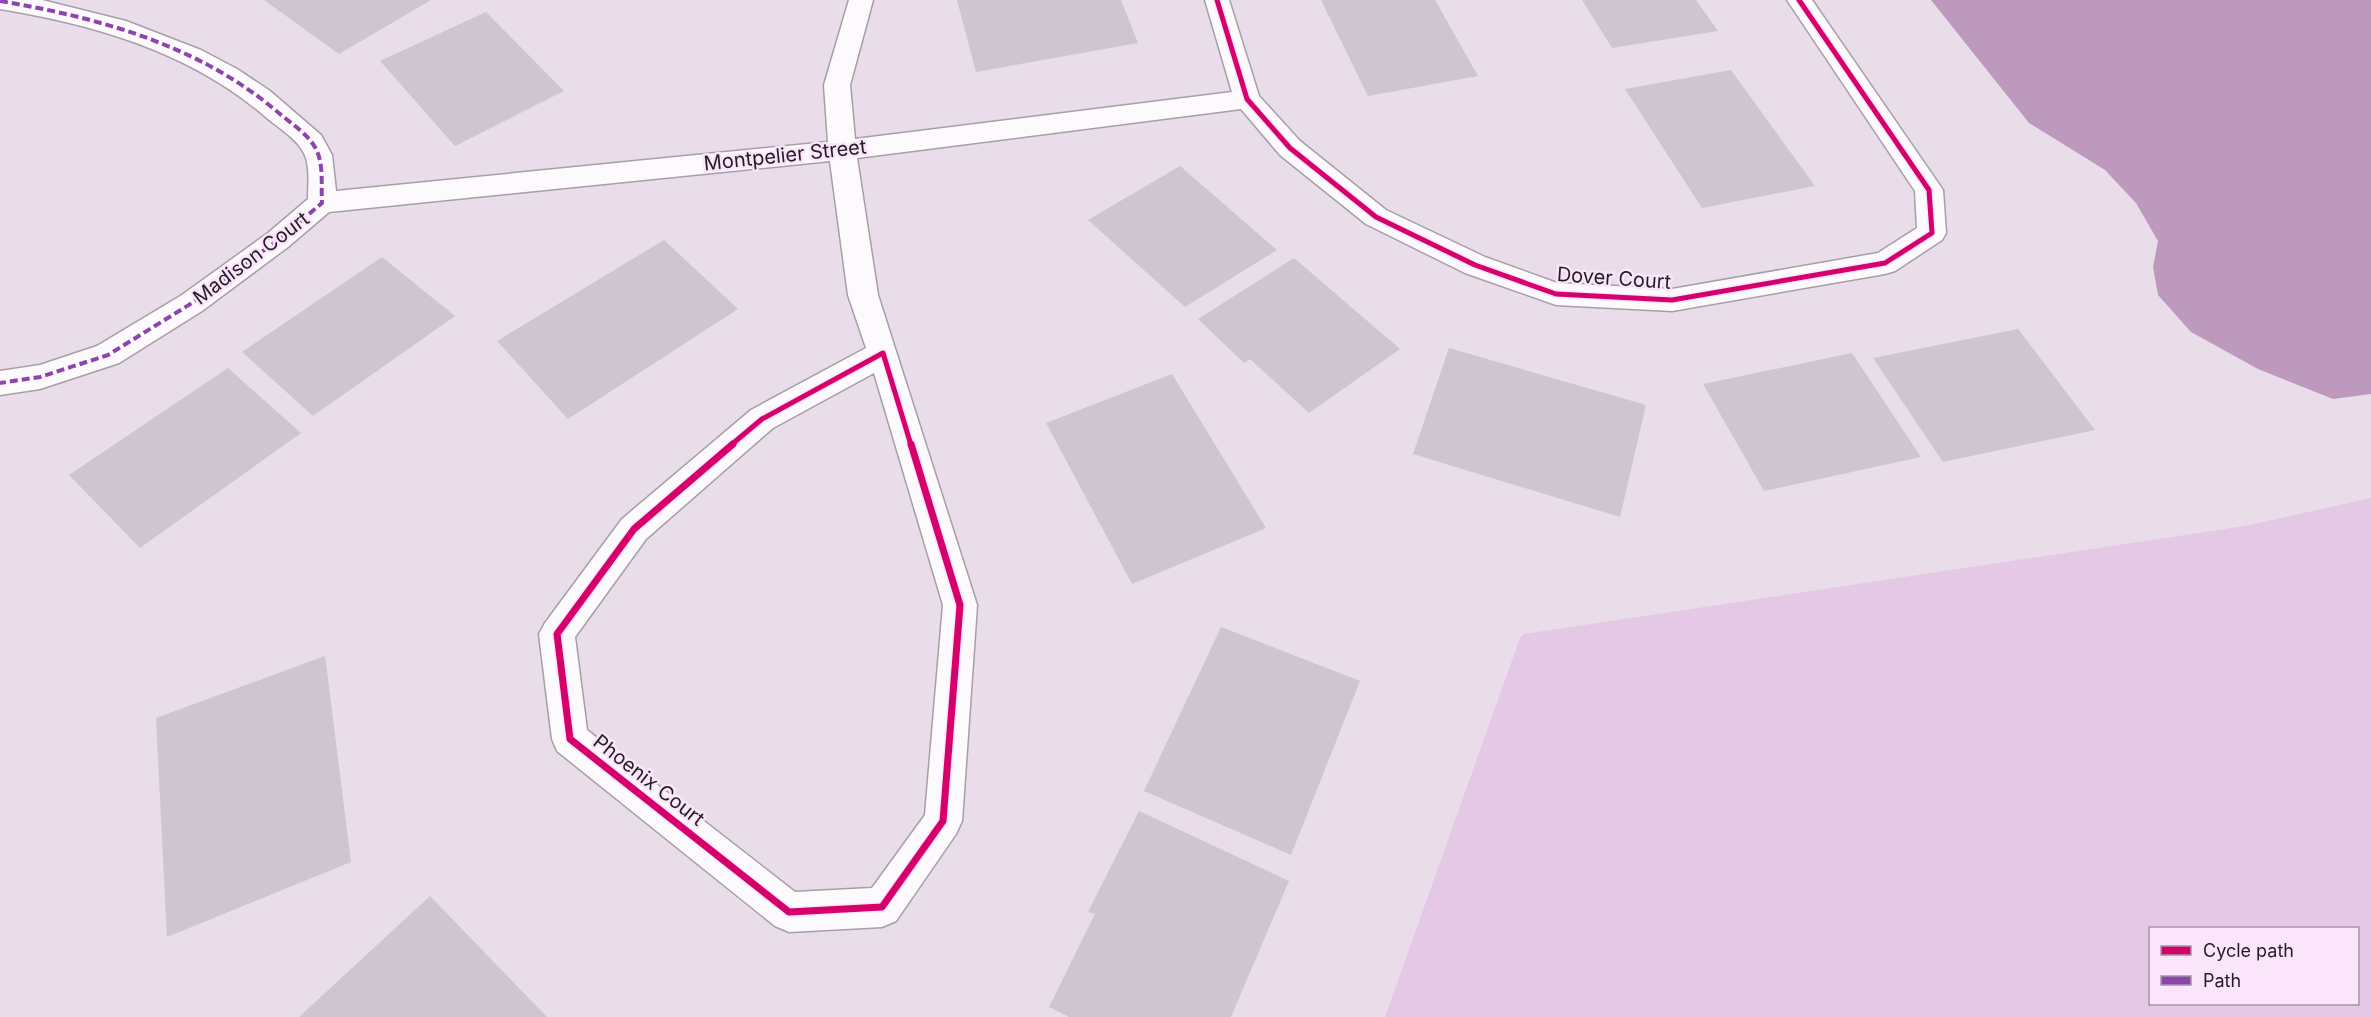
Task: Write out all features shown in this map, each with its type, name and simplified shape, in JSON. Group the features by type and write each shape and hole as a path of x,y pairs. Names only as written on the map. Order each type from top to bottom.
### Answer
{"street":[{"name":"Phoenix Court","path":"861,0 837,85 842,150 863,295 883,353 960,605 943,821 882,907 789,912 570,739 557,634 634,529 736,441 762,419 883,353"},
{"name":"Dover Court","path":"1217,0 1247,99 1290,148 1376,217 1475,265 1556,294 1672,300 1885,262 1932,233 1929,190 1799,0"},
{"name":"Madison Court","path":"0,1 34,6 98,22 162,44 214,67 248,88 279,111 315,146 320,164 322,202 278,240 192,303 108,355 40,377 0,383"},
{"name":"Montpelier Street","path":"322,202 842,150 1247,99"}],"shaded area":[{"path":"1931,0 2371,0 2371,394 2333,399 2258,369 2191,332 2158,295 2153,267 2158,241 2136,203 2105,170 2029,123"},
{"path":"2371,498 2371,1017 1385,1017 1520,638 1524,634 2245,526"}],"building":[{"path":"264,0 431,0 339,54"},
{"path":"957,0 1121,0 1138,43 976,72"},
{"path":"1321,0 1435,0 1478,76 1368,96"},
{"path":"1582,0 1696,0 1718,31 1612,48"},
{"path":"486,12 564,91 455,146 380,61"},
{"path":"1731,70 1815,186 1702,208 1625,89"},
{"path":"1180,166 1277,250 1185,307 1088,220"},
{"path":"664,240 738,309 568,419 497,341"},
{"path":"382,257 455,316 313,416 242,352"},
{"path":"1294,258 1400,349 1309,413 1250,359 1244,363 1198,319"},
{"path":"2018,329 2095,430 1943,462 1873,358"},
{"path":"1449,348 1646,405 1620,517 1413,454"},
{"path":"1852,353 1921,457 1764,491 1703,384"},
{"path":"228,368 301,433 140,548 69,475"},
{"path":"1172,374 1266,528 1132,584 1046,423"},
{"path":"1221,627 1360,681 1291,855 1144,791"},
{"path":"325,656 351,862 167,937 156,718"},
{"path":"1139,811 1289,881 1231,1017 1069,1017 1049,1007 1095,914 1088,912"},
{"path":"430,896 547,1017 299,1017"}],"marked path":[{"path":"0,1 38,7 117,27 192,56 228,76 260,98 314,145 321,168 322,203 278,240 192,303 108,355 40,377 0,383"}],"cycle path":[{"path":"1217,0 1247,99 1290,148 1376,217 1475,265 1556,294 1672,300 1885,263 1932,233 1929,190 1799,0"},
{"path":"883,353 960,605 943,821 882,907 789,912 570,739 557,634 634,529 762,419 883,353"}]}
